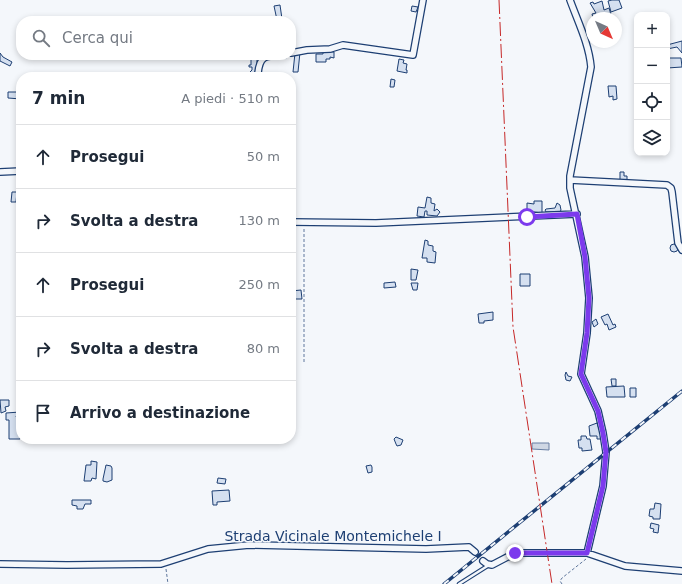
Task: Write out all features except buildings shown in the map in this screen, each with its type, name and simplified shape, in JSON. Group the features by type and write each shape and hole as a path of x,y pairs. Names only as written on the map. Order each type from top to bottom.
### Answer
{"street":[{"path":"296,51 324,50 339,46 348,46 413,55 423,0"},
{"path":"570,0 583,36 591,67 583,114 570,170 570,188 577,214 585,257 589,298 587,333 581,374 598,411 606,452 603,486 589,553"},
{"path":"258,72 259,64 262,60"},
{"path":"0,172 16,171"},
{"path":"570,180 668,185 672,192 678,243 682,250"},
{"path":"296,222 376,223 577,214"},
{"name":"Strada Vicinale Montemichele I","path":"0,564 161,564 208,549 249,545 426,549 470,547 475,552"},
{"path":"483,561 489,565 515,553 589,553 625,566 682,571"}],"lane":[{"path":"459,584 489,565"}],"path":[{"path":"304,222 304,364"},
{"path":"562,584 560,581 562,578 584,561 589,553"},
{"path":"165,562 168,584"}],"shaded area":[{"path":"532,443 549,443 549,450 532,449"}],"tunnel":[{"path":"475,552 483,561"}],"railway":[{"path":"444,584 682,391"}],"power":[{"path":"499,0 513,327 552,584"}],"route":[{"path":"515,553 587,553 600,502 606,452 598,411 581,374 587,333 589,298 584,246 577,214 527,217"}]}
